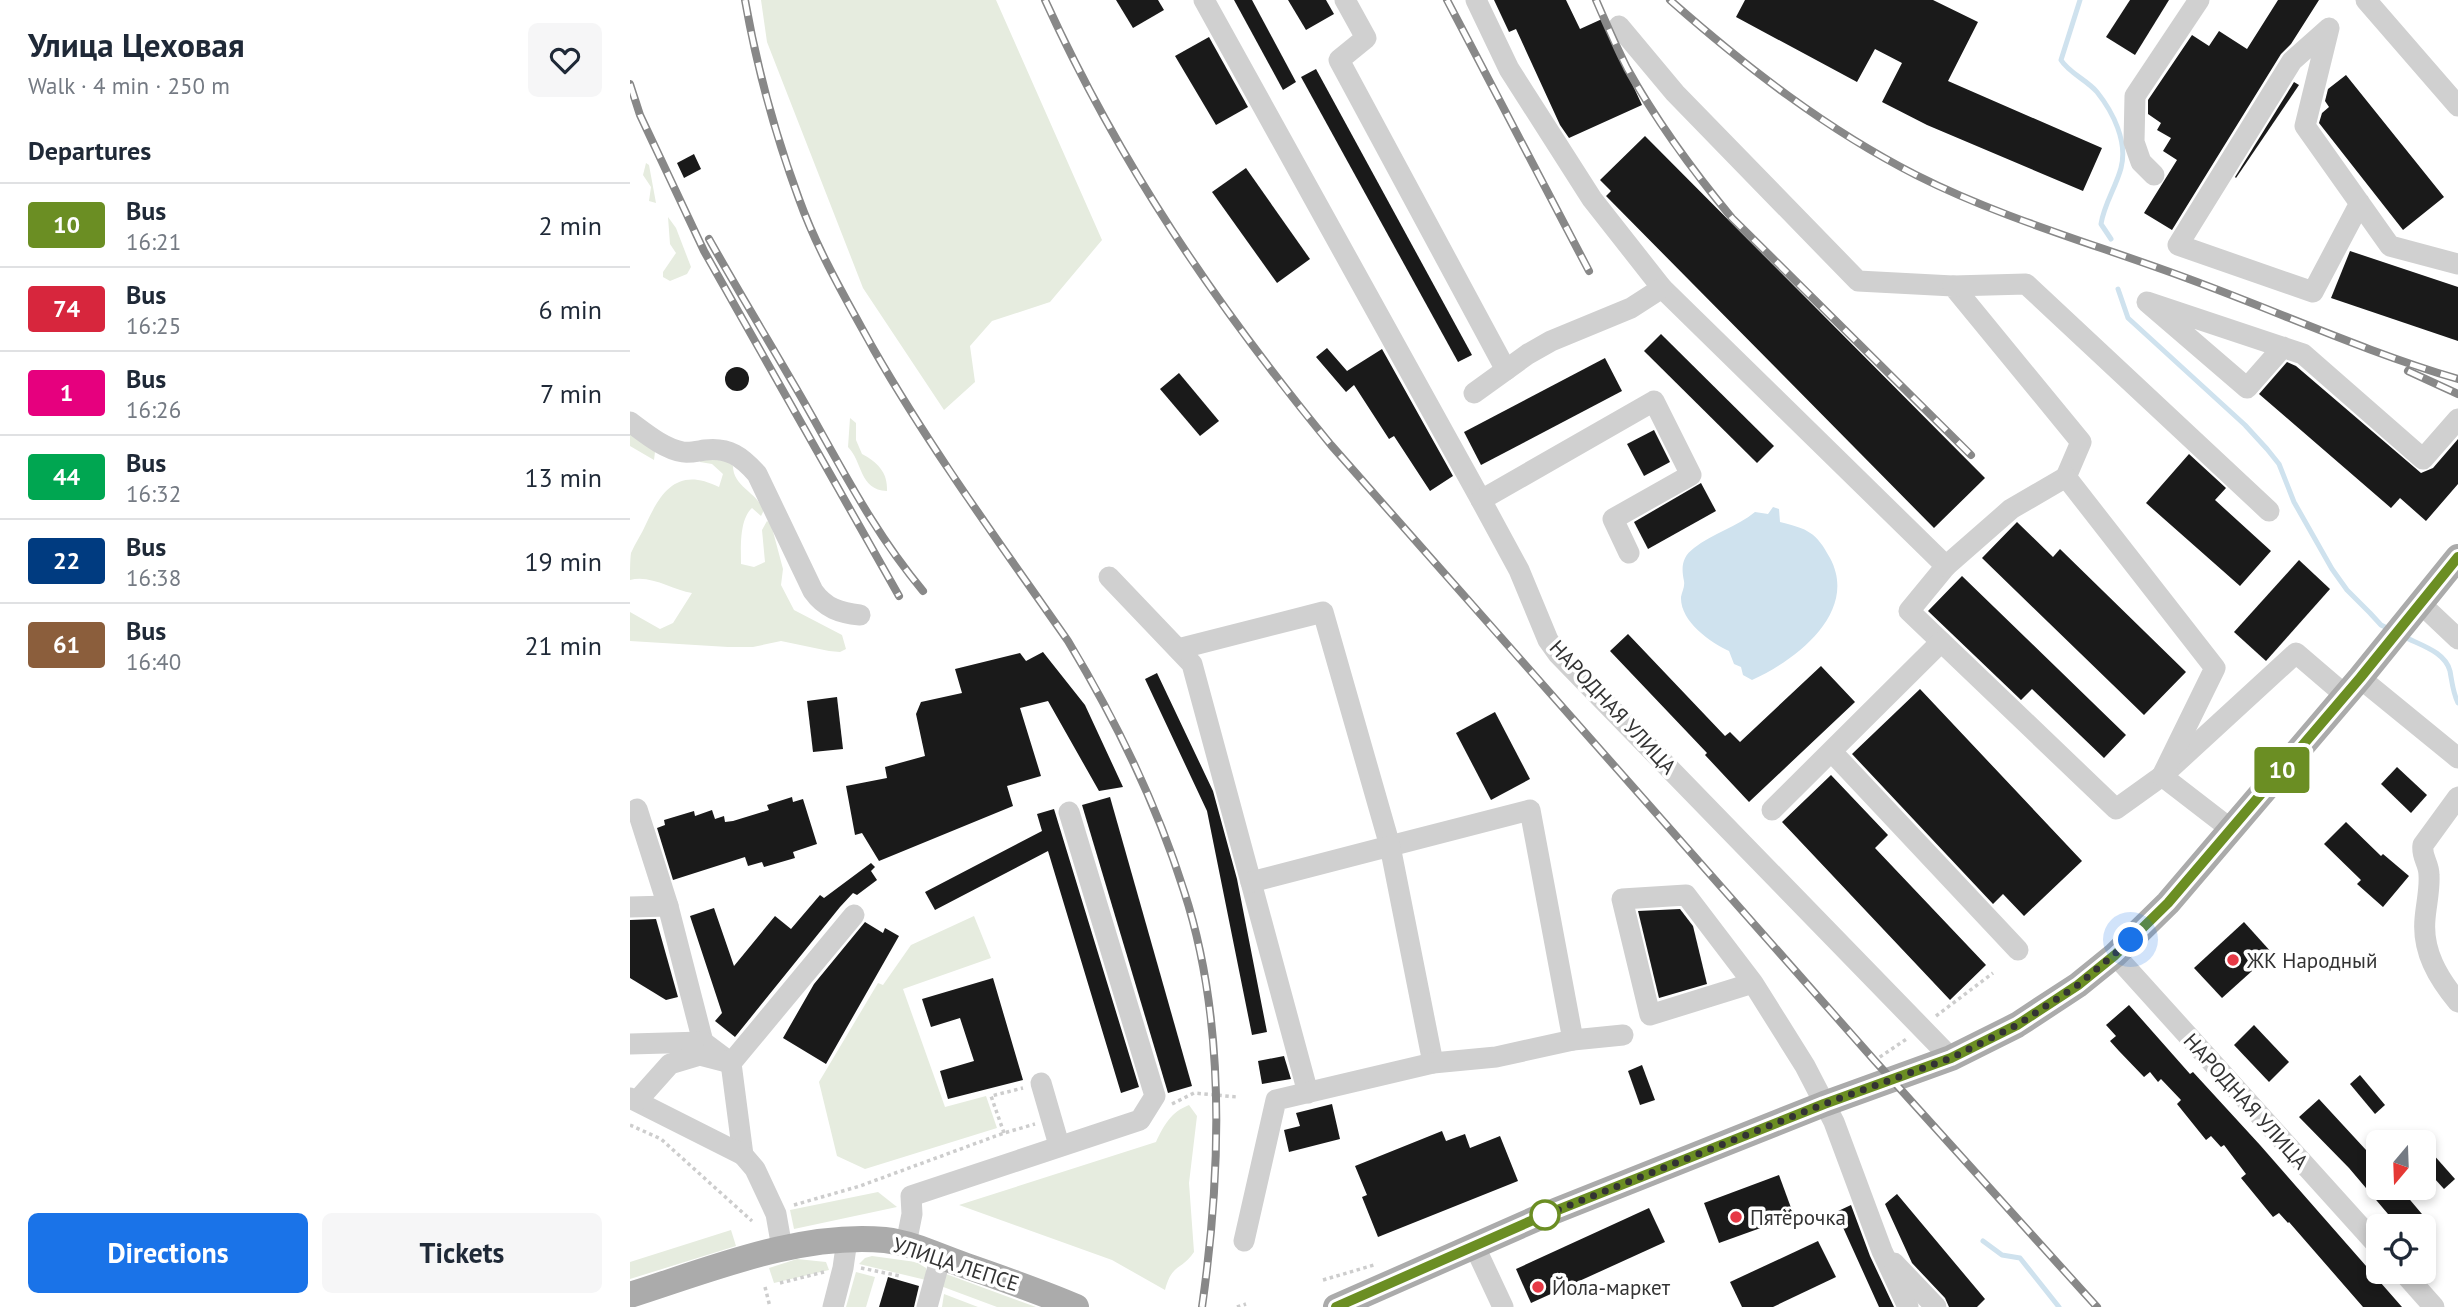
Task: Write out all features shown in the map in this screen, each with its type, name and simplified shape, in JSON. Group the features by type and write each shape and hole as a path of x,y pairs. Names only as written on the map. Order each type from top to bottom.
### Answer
{"main road":[{"path":"1336,1307 1474,1245 1824,1104 1951,1058 2017,1025 2078,985 2115,955 2168,903 2360,678 2458,557"},
{"name":"УЛИЦА ЛЕПСЕ","path":"630,1294 782,1248 847,1240 884,1240 941,1256 1064,1305"}],"street":[{"name":"НАРОДНАЯ УЛИЦА","path":"1204,0 1519,570 1548,640 1558,654 1951,1058"},
{"path":"1345,0 1366,38 1339,60 1506,370"},
{"path":"1475,0 1510,69 1591,199 1662,288 1946,566"},
{"path":"2154,175 2141,162 2134,142 2135,96 2199,0"},
{"path":"2366,0 2458,106"},
{"path":"1619,26 1675,93 1858,281 1954,286 2026,284 2269,511"},
{"path":"2360,202 2313,292 2178,245 2292,61 2329,28 2305,126 2360,202 2390,246 2458,264"},
{"path":"1954,286 2081,442 2066,477 2011,509 1946,566 1909,611 2116,809 2162,776 2297,653 2360,678 2458,758"},
{"path":"1474,393 1551,341 1631,308 1662,288"},
{"path":"2283,347 2248,388 2147,302 2184,314 2283,347 2303,354 2423,459 2458,419"},
{"path":"1481,500 1654,401 1691,475 1613,519 1629,553"},
{"path":"630,422 670,448 691,452 719,449 739,455 757,474 820,600 835,610 860,615"},
{"path":"2066,477 2215,668 2162,776"},
{"path":"1109,577 1192,664 1308,1093"},
{"path":"2417,608 2458,639"},
{"path":"1178,649 1323,612 1390,846 1433,1063"},
{"path":"1772,810 1941,642"},
{"path":"1832,752 2018,950"},
{"path":"2162,776 2232,830"},
{"path":"2458,797 2423,845 2422,851 2430,877 2424,922 2427,950 2442,981 2458,1002"},
{"path":"638,810 668,906 703,1042"},
{"path":"1251,882 1530,810 1573,1040"},
{"path":"906,1244 912,1214 911,1196 1140,1120 1155,1096 1069,811"},
{"path":"1753,983 1650,1015 1622,899 1686,895 1753,983 1805,1066 1834,1122 1882,1251 1908,1307"},
{"path":"630,907 668,906"},
{"path":"731,1063 854,915"},
{"name":"НАРОДНАЯ УЛИЦА","path":"2115,955 2366,1233"},
{"path":"1244,1241 1276,1100 1433,1063 1496,1057 1573,1040 1623,1035"},
{"path":"630,1044 703,1042 731,1063 743,1156"},
{"path":"731,1063 700,1055 670,1064 633,1100 743,1156 755,1169 776,1214 782,1248"},
{"path":"1041,1083 1059,1145"},
{"path":"833,1307 848,1267 847,1240"},
{"path":"1474,1245 1503,1307"},
{"path":"1882,1251 1936,1307"},
{"path":"927,1307 941,1256"},
{"path":"2414,1284 2434,1307"}],"path":[{"path":"1004,1133 991,1096 1041,1083"},
{"path":"1194,1093 1237,1097"},
{"path":"776,1214 789,1207 860,1186 1004,1133 1051,1119"},
{"path":"630,1125 661,1139 752,1222"},
{"path":"1323,1280 1384,1262"},
{"path":"780,1283 848,1267 900,1276"},
{"path":"765,1287 771,1307"},
{"path":"1237,1307 1246,1304"}],"shaded area":[{"path":"761,0 996,0 1102,240 1050,302 992,321 970,346 975,382 944,410 863,288 767,42"},
{"path":"646,163 649,165 656,203 649,201 651,187 643,175"},
{"path":"668,217 676,228 691,267 687,274 670,281 663,277 663,272 676,253 670,244"},
{"path":"850,418 856,423 856,440 862,454 880,468 886,478 887,491 871,486 866,481 848,447"},
{"path":"630,424 655,452 654,460 630,446"},
{"path":"701,458 727,461 733,466 737,479 764,510 761,516 752,508 745,520 741,564 754,567 765,562 762,530 767,521 771,524 783,569 781,585 794,610 842,635 846,649 840,652 829,651 781,641 753,647 728,647 630,641 630,612 660,629 673,623 692,593 645,579 630,580 630,559 652,512 674,485 693,479 719,487 723,474 712,464 700,462"},
{"path":"974,916 991,958 903,989 945,1107 986,1096 997,1128 865,1169 837,1156 819,1082 878,983 883,985 911,945"},
{"path":"1189,1105 1197,1116 1189,1183 1194,1252 1174,1271 1165,1290 1112,1260 959,1205 1156,1142 1177,1111"},
{"path":"878,1192 897,1207 794,1229 790,1210"},
{"path":"731,1230 736,1246 630,1279 630,1262"},
{"path":"872,1256 916,1262 926,1268 926,1280 859,1264"},
{"path":"797,1259 826,1262 829,1270 774,1283 769,1268"},
{"path":"856,1272 875,1277 866,1307 846,1307"},
{"path":"946,1274 1036,1307 997,1307 938,1285"},
{"path":"944,1294 978,1307 942,1307"}],"water":[{"path":"1773,507 1779,509 1780,522 1810,533 1820,542 1830,558 1837,578 1836,597 1830,615 1804,647 1752,680 1743,675 1741,667 1734,664 1729,651 1705,636 1685,614 1681,597 1684,585 1683,567 1687,555 1701,543 1755,512 1768,514"}],"building":[{"path":"1116,0 1158,0 1164,10 1133,28"},
{"path":"1234,0 1252,0 1296,82 1283,90"},
{"path":"1288,0 1326,0 1334,14 1306,30"},
{"path":"1494,0 1566,0 1580,29 1602,19 1642,105 1569,138 1560,125 1516,29 1509,32"},
{"path":"1745,0 1933,0 1978,22 1948,81 2102,148 2083,191 1927,125 1882,102 1902,63 1875,49 1857,82 1736,17"},
{"path":"2130,0 2169,0 2135,55 2106,37"},
{"path":"2278,0 2319,0 2291,44 2281,54 2172,230 2144,213 2177,160 2163,151 2171,138 2157,130 2161,123 2148,114 2148,100 2192,35 2209,46 2219,31 2247,49"},
{"path":"1209,37 1248,107 1216,125 1175,56"},
{"path":"1316,69 1472,355 1458,362 1301,77"},
{"path":"2346,75 2444,197 2403,230 2319,123 2322,113 2329,107 2325,101 2328,89"},
{"path":"2294,82 2299,85 2236,178 2235,177"},
{"path":"1645,136 1985,478 1934,528 1606,196 1611,191 1600,180"},
{"path":"694,154 701,169 684,178 677,163"},
{"path":"1246,168 1310,259 1277,283 1212,192"},
{"path":"2350,251 2458,287 2458,341 2331,298"},
{"path":"1661,334 1774,446 1757,463 1644,351"},
{"path":"1327,348 1347,371 1382,349 1453,476 1430,491 1394,436 1389,439 1354,385 1346,392 1316,357"},
{"path":"1605,358 1622,391 1481,465 1464,432"},
{"path":"2287,362 2296,366 2421,473 2433,468 2458,439 2458,484 2426,521 2400,498 2391,508 2259,394"},
{"path":"737,367 745,371 749,379 745,387 737,391 729,387 725,379 729,371"},
{"path":"1179,373 1219,421 1200,436 1160,389"},
{"path":"1654,430 1670,462 1644,476 1627,444"},
{"path":"2189,454 2226,488 2215,500 2271,551 2240,586 2146,503"},
{"path":"1701,483 1716,511 1648,549 1634,522"},
{"path":"2017,522 2053,557 2060,549 2186,672 2144,715 1982,558"},
{"path":"2299,560 2330,589 2266,661 2234,632"},
{"path":"1962,576 2126,735 2104,758 2032,689 2021,700 1928,611"},
{"path":"1628,634 1725,736 1730,732 1740,742 1821,666 1855,702 1749,802 1705,755 1707,753 1610,651"},
{"path":"1043,652 1085,705 1123,787 1099,791 1048,701 1020,708 1041,776 1007,786 1013,806 879,861 862,833 855,835 846,786 887,778 885,767 925,756 916,714 921,702 962,693 955,669 1020,653 1026,661"},
{"path":"1157,673 1213,791 1237,879 1267,1032 1252,1035 1207,811 1145,679"},
{"path":"1920,689 2082,861 2024,916 2003,894 1993,904 1852,754"},
{"path":"837,697 843,749 813,752 807,701"},
{"path":"1495,712 1530,779 1491,800 1456,733"},
{"path":"2397,767 2427,795 2411,813 2381,784"},
{"path":"1831,775 1888,835 1875,848 1986,965 1950,1000 1782,822"},
{"path":"792,797 793,802 803,799 817,844 793,852 795,858 764,867 762,862 748,866 745,857 673,880 657,828 665,825 664,820 694,811 695,816 712,810 715,819 724,816 725,822 733,821 769,810 767,805"},
{"path":"1110,797 1192,1086 1168,1093 1082,805"},
{"path":"1054,809 1139,1087 1121,1093 1048,851 935,910 925,892 1042,831 1037,814"},
{"path":"2346,822 2381,856 2383,854 2409,876 2383,907 2357,884 2361,880 2324,844"},
{"path":"871,863 875,867 871,871 877,880 857,895 853,893 840,907 735,1037 715,1021 722,1013 690,916 714,908 734,966 775,916 791,929 820,895 824,898"},
{"path":"1680,909 1693,926 1707,984 1659,998 1638,911"},
{"path":"656,919 678,997 666,1000 630,978 630,920"},
{"path":"865,922 883,933 885,928 899,936 826,1064 783,1038 814,984"},
{"name":"ЖК Народный","path":"2244,922 2272,953 2222,998 2194,968"},
{"path":"993,978 1023,1080 948,1099 940,1071 974,1061 960,1018 931,1027 922,999"},
{"path":"2129,1005 2190,1074 2193,1072 2260,1145 2366,1266 2366,1284 2382,1284 2402,1307 2363,1307 2289,1222 2279,1213 2273,1217 2241,1178 2246,1174 2224,1145 2221,1147 2211,1136 2206,1140 2177,1104 2181,1100 2161,1079 2158,1082 2150,1072 2144,1077 2119,1051 2110,1041 2116,1036 2106,1025"},
{"path":"2254,1025 2289,1062 2269,1082 2234,1045"},
{"path":"1284,1056 1291,1079 1262,1084 1258,1061"},
{"path":"1642,1065 1655,1100 1640,1105 1628,1071"},
{"path":"2360,1075 2385,1105 2375,1114 2350,1084"},
{"path":"2319,1099 2366,1150 2366,1188 2349,1168 2299,1117"},
{"path":"1332,1104 1340,1139 1289,1152 1284,1130 1300,1126 1296,1113"},
{"path":"1442,1131 1446,1141 1465,1134 1470,1148 1500,1136 1518,1181 1378,1237 1362,1197 1367,1195 1355,1166"},
{"path":"2436,1158 2455,1179 2444,1189 2436,1180"},
{"path":"1779,1175 1794,1216 1719,1243 1704,1203"},
{"path":"1897,1194 1985,1299 1977,1307 1949,1307 1945,1298 1912,1263 1885,1204"},
{"path":"2376,1200 2410,1200 2422,1214 2388,1214"},
{"path":"1851,1205 1870,1256 1894,1307 1879,1307 1836,1212"},
{"path":"1649,1208 1665,1242 1531,1303 1516,1269"},
{"path":"1818,1241 1836,1277 1773,1307 1742,1307 1730,1282"},
{"path":"888,1277 919,1286 914,1307 879,1307"}],"waterway":[{"path":"2080,0 2061,60 2097,92 2113,118 2121,138 2121,168 2101,224 2111,239"},
{"path":"2118,289 2128,318 2245,425 2267,449 2279,464 2294,502 2332,569 2347,590 2381,625 2391,630"},
{"path":"2403,636 2431,649 2443,658 2450,671 2458,703"},
{"path":"1983,1241 2002,1255 2020,1258 2059,1307"}],"railway":[{"path":"745,0 761,76 782,150 824,257 874,350 919,425 1068,641 1085,670 1133,762 1173,858 1198,940 1213,1044 1216,1151 1202,1307"},
{"path":"1045,0 1105,120 1173,232 1248,339 1331,445 1875,1061 2097,1307"},
{"path":"1447,0 1589,271"},
{"path":"1596,0 1627,68 1651,108 1732,218 1971,455"},
{"path":"1670,0 1728,49 1819,117 1883,157 1949,191 2189,279 2390,357 2458,379"},
{"path":"630,84 640,115 704,251 899,596"},
{"path":"709,239 869,515 923,591"},
{"path":"2408,371 2458,394"}],"bus line":[{"name":"10","path":"1336,1307 1540,1217 1824,1104 1951,1058 2017,1025 2078,985 2147,926 2168,903 2360,678 2458,557"}],"place":[{"name":"ЖК Народный","path":"2233,960"},
{"name":"Пятёрочка","path":"1736,1217"},
{"name":"Йола-маркет","path":"1538,1287"}],"route":[{"path":"1545,1215 1540,1217 1824,1104 1951,1058 2017,1025 2078,985 2131,940"}]}
